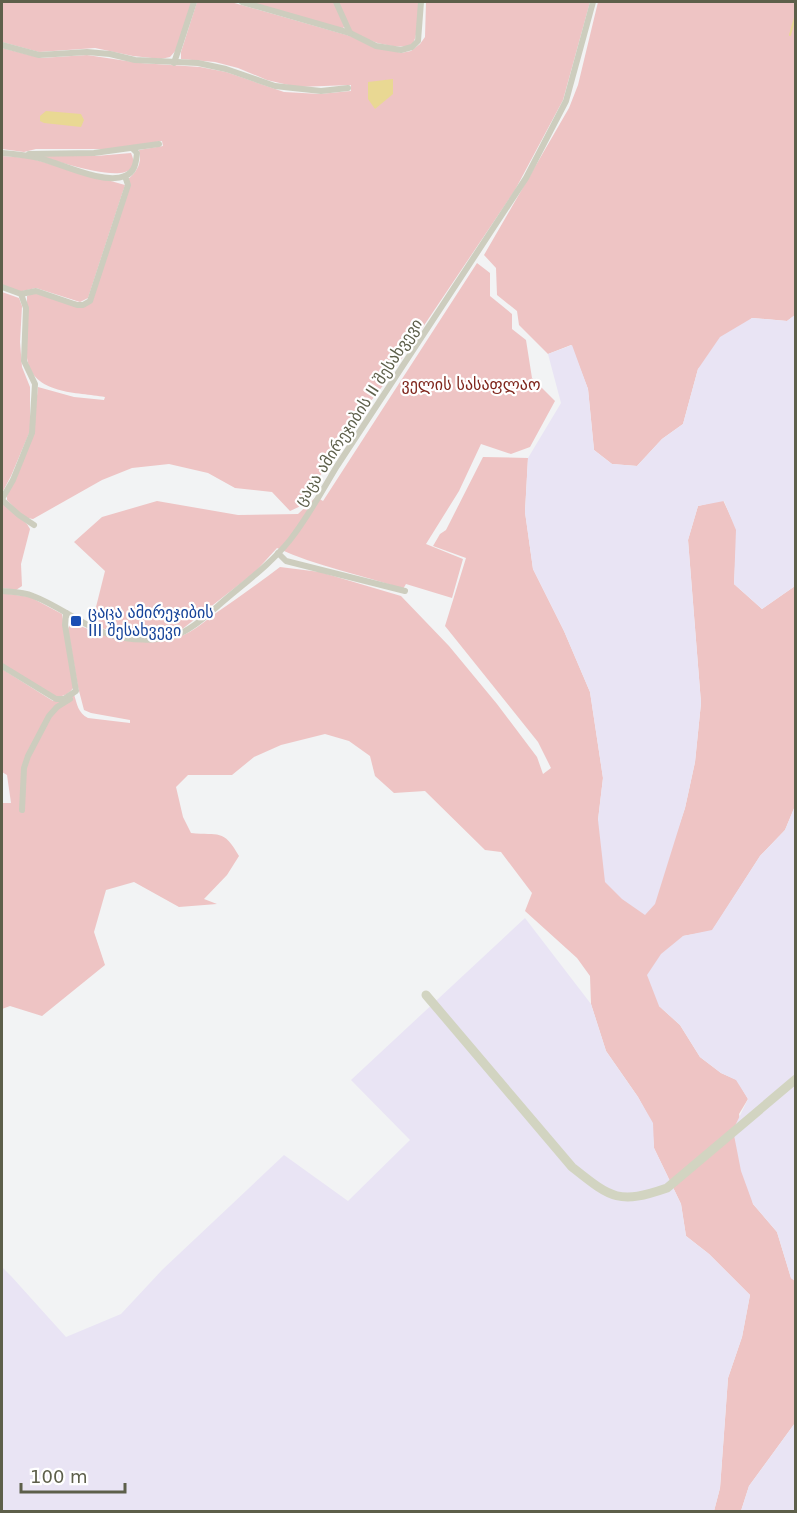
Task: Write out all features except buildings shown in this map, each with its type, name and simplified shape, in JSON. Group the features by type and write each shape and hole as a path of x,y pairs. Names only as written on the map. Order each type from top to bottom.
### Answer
{"street":[{"path":"174,63 195,2"},
{"path":"242,2 350,33 376,46 401,50 412,47 418,41 421,2"},
{"path":"336,2 350,33"},
{"name":"ცაცა ამირეჯიბის II შესახვევი","path":"2,591 24,593 35,597 89,627 112,636 146,639 175,636 198,622 267,564 289,541 310,511 525,178 566,100 593,2"},
{"path":"2,45 39,55 87,52 110,54 135,60 198,63 285,87 321,91 348,88"},
{"path":"22,155 39,152 94,153 159,144"},
{"path":"2,153 22,155 109,179 132,172 136,164 137,153 133,149"},
{"path":"2,287 21,294 36,291 77,305 90,301 128,185 125,176"},
{"path":"21,294 26,308 24,361 34,384 32,433 13,480 2,500 34,525"},
{"path":"278,553 286,561 405,591"},
{"path":"22,810 24,768 28,756 49,716 76,691 65,625 66,613"},
{"path":"2,666 56,699 64,699 76,691"},
{"path":"426,995 572,1167 599,1189 618,1197 641,1197 667,1188 795,1079"}],"green space":[{"path":"2,2 193,2 177,49 170,57 161,59 95,48 39,52 2,42"},
{"path":"197,2 231,2 401,53 411,51 425,37 426,2 590,2 563,100 515,190 388,379 343,437 303,505 290,511 272,492 235,488 208,473 169,464 132,468 102,480 33,519 29,518 22,515 7,500 7,496 32,439 38,387 74,397 104,400 105,397 58,390 38,379 31,370 27,358 27,296 33,293 88,304 128,179 138,166 139,150 163,146 162,141 111,149 36,149 24,152 2,149 2,48 41,58 87,55 140,63 200,67 226,72 284,92 320,94 351,91 351,85 297,87 267,80 238,68 215,62 181,59 181,52"},
{"path":"247,2 334,2 345,24 343,29"},
{"path":"338,2 419,2 415,40 408,46 401,47 382,44 357,35 350,28"},
{"path":"598,2 795,2 795,315 787,321 752,318 698,369 683,424 662,439 637,466 612,464 594,450 588,389 571,345 548,354 519,325 517,311 497,295 496,268 484,255 569,108 578,85"},
{"path":"131,153 133,165 126,172 114,173 79,167 39,156 96,156"},
{"path":"2,156 29,158 125,185 88,298 80,302 36,288 18,292 2,285"},
{"name":"ველის სასაფლაო","path":"477,263 490,273 490,296 512,314 512,329 526,340 532,378 555,401 530,447 511,454 481,444 459,491 426,544 463,559 452,598 406,584 403,589 292,555 277,548 255,572 181,630 139,635 100,628 96,607 105,571 74,542 102,517 157,501 238,515 298,514 316,497 323,501"},
{"path":"2,292 19,298 22,306 20,342 22,367 30,387 30,431 2,493"},
{"path":"483,457 528,458 525,512 533,569 564,631 590,692 603,778 598,820 663,873 685,808 695,762 701,703 688,540 698,506 723,500 737,530 734,584 762,609 795,586 795,806 785,830 760,856 712,931 683,936 659,1006 680,1025 700,1057 721,1073 737,1080 748,1099 739,1114 753,1204 777,1232 791,1278 795,1281 795,1423 749,1486 741,1511 714,1511 720,1488 728,1378 742,1337 750,1295 709,1254 686,1236 681,1204 654,1148 652,1123 638,1097 606,1051 591,1004 590,976 577,958 525,911 532,893 501,852 485,850 425,791 394,793 375,776 370,756 349,741 325,734 281,745 254,757 232,775 188,775 176,787 183,817 191,833 220,835 229,841 239,856 227,875 204,899 217,904 179,907 134,882 106,890 94,932 105,965 42,1016 10,1006 2,1009 2,803 11,803 7,775 2,772 2,669 53,701 74,694 80,711 88,718 130,723 130,720 84,710 68,629 71,622 121,639 147,642 173,639 196,628 280,567 320,572 401,596 449,646 497,704 537,757 543,774 551,768 538,742 445,626 466,558 433,546 440,534 446,530"},
{"path":"2,503 30,529 21,564 22,586 16,590 2,588"},
{"path":"2,593 30,597 62,614 74,686 71,691 56,697 2,664"}],"sand":[{"path":"795,315 795,586 762,609 734,584 736,530 724,501 698,506 688,540 701,703 695,762 685,808 655,904 645,915 622,899 605,882 598,820 603,778 590,692 564,631 533,569 525,512 528,458 561,403 548,354 572,345 588,389 594,450 612,464 637,466 662,439 683,424 698,369 720,337 752,318 787,321"},
{"path":"795,806 795,1281 791,1278 777,1232 753,1204 741,1171 733,1130 748,1099 736,1080 721,1073 700,1057 680,1025 659,1006 647,975 661,954 683,936 712,930 760,856 785,830"},
{"path":"525,918 591,1004 606,1051 653,1123 654,1148 681,1204 686,1236 709,1254 750,1295 742,1337 728,1378 720,1488 714,1511 2,1511 2,1267 66,1337 121,1314 162,1270 284,1155 348,1201 410,1140 351,1080"},
{"path":"795,1423 795,1511 741,1511 749,1486"}],"shaded area":[{"path":"393,79 393,94 375,109 368,99 368,82"},
{"path":"46,111 81,114 84,120 81,127 44,123 40,121 40,116"}],"waterway":[{"path":"790,35 796,14"}],"place":[{"name":"ცაცა ამირეჯიბის III შესახვევი","path":"76,621"}]}
